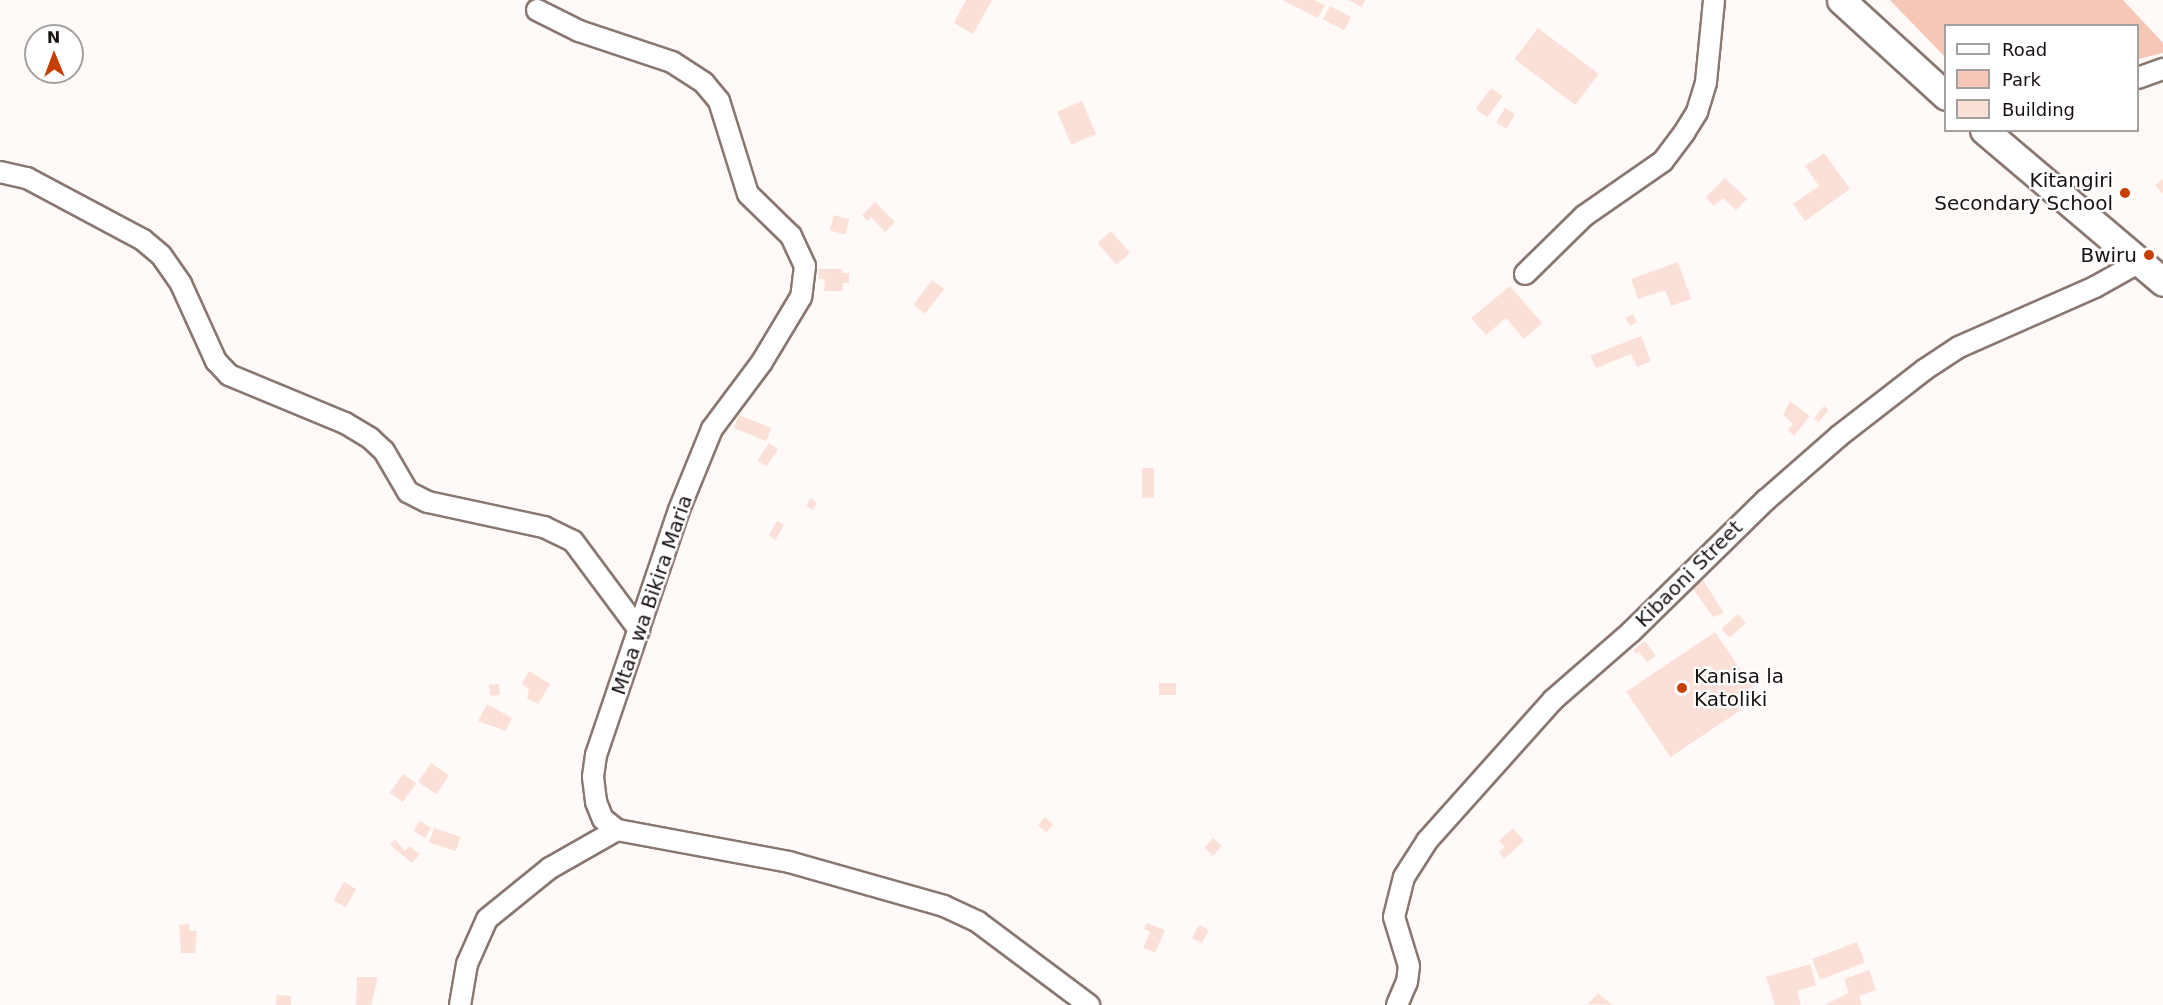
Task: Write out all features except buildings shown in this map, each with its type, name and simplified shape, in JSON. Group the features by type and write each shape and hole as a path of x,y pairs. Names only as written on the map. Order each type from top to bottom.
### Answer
{"main road":[{"path":"1841,0 1944,94"},
{"path":"1986,132 2163,282"}],"street":[{"path":"1524,274 1584,216 1663,161 1684,133 1697,112 1706,82 1714,0"},
{"name":"Mtaa wa Bikira Maria","path":"537,10 579,31 672,62 704,83 719,101 748,194 791,236 805,266 801,297 782,331 712,429 679,510 596,754 593,777 596,802 603,819 618,830"},
{"path":"2139,78 2163,69"},
{"path":"0,172 27,178 143,240 161,255 181,284 216,361 229,375 345,423 370,438 384,451 408,492 428,502 544,527 573,542 639,630"},
{"name":"Kibaoni Street","path":"1397,1005 1407,982 1408,966 1394,917 1404,877 1427,841 1553,700 1630,632 1766,500 1839,436 1924,370 1959,347 2095,287 2138,263"},
{"path":"460,1005 468,964 487,919 550,868 618,830 789,862 944,906 988,929 1089,1005"}],"green space":[{"path":"1890,0 2123,0 2163,43 2163,53 2139,59 2139,24 1944,24 1944,56"}],"place":[{"name":"Kitangiri Secondary School","path":"2125,193"},
{"name":"Bwiru","path":"2149,255"},
{"name":"Kanisa la Katoliki","path":"1682,688"}]}
